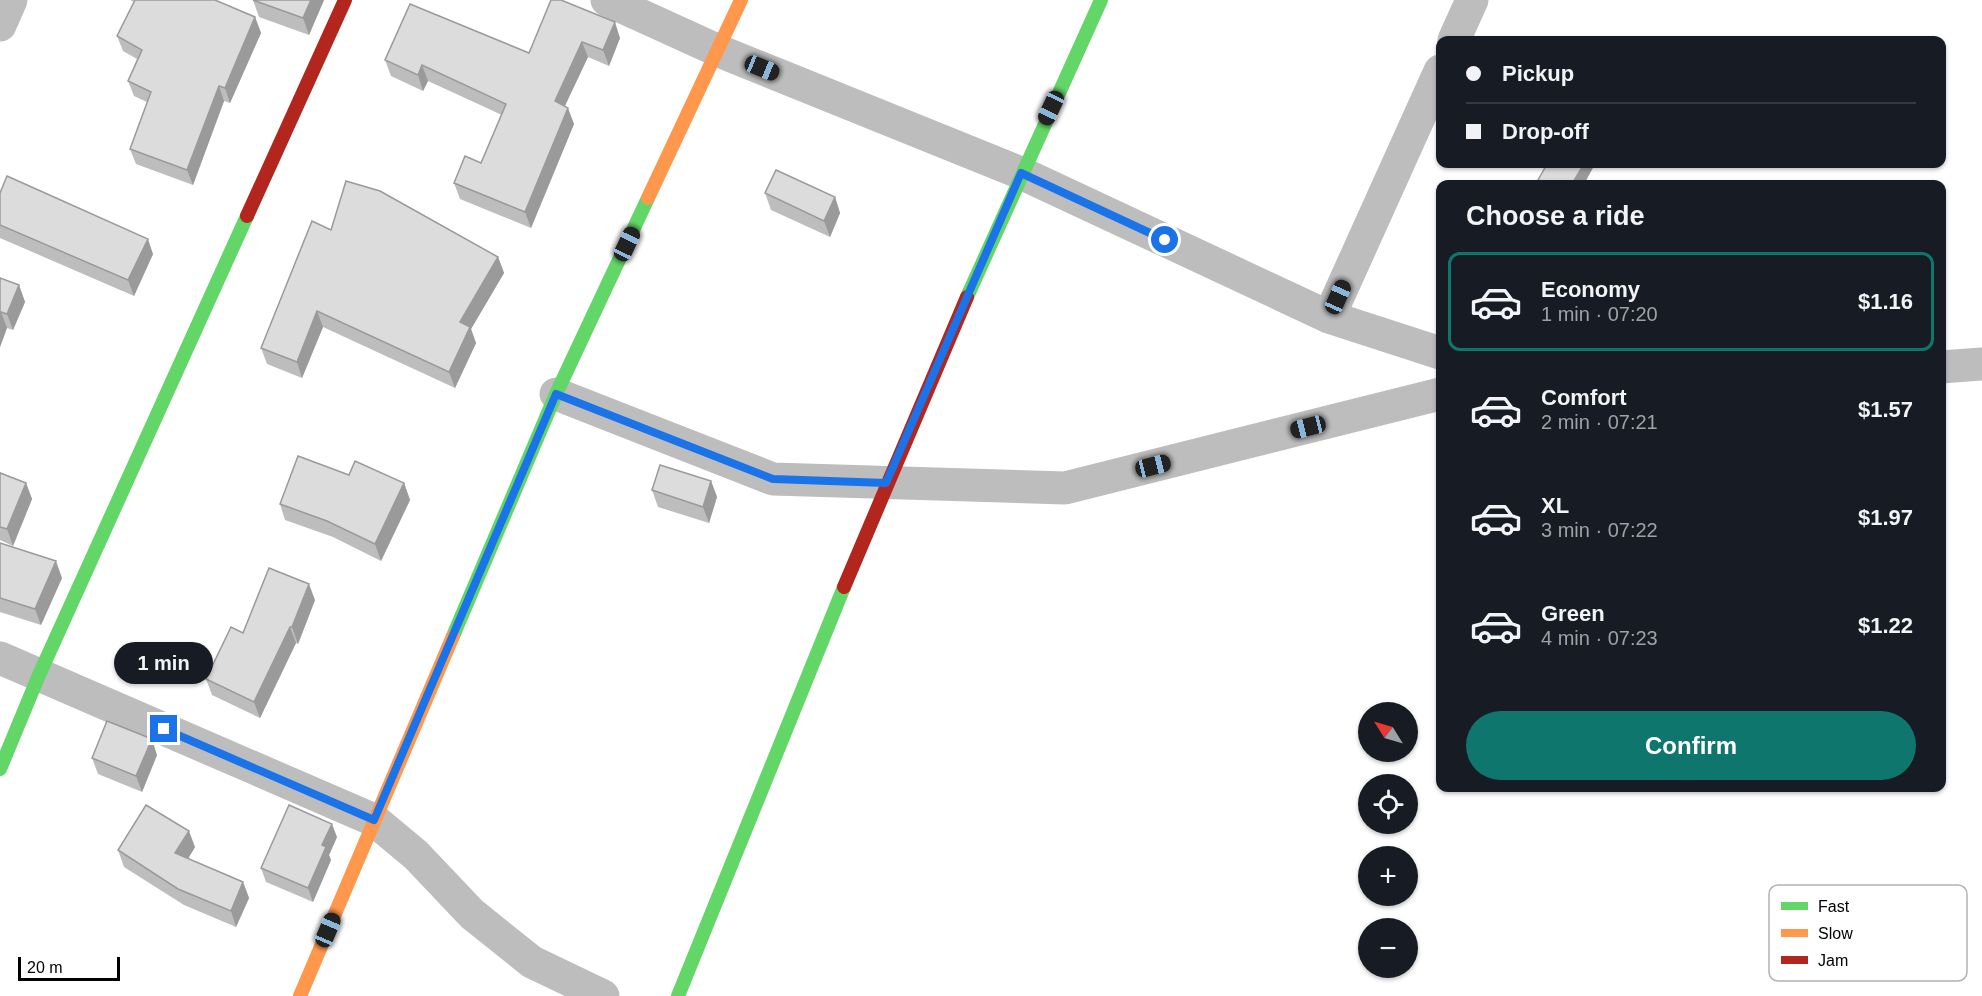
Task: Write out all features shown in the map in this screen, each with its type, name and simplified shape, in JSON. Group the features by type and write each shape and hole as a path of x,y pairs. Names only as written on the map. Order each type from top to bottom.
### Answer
{"street":[{"path":"0,25 11,0"},
{"path":"0,770 39,675 345,0"},
{"path":"607,0 719,51 1021,173 1329,317 1436,352"},
{"path":"300,996 556,394 741,0"},
{"path":"678,996 886,483 1021,173 1101,0"},
{"path":"1456,36 1472,0"},
{"path":"1329,317 1436,80"},
{"path":"1946,367 1982,364"},
{"path":"556,394 773,479 1065,488 1436,395"},
{"path":"0,658 374,820 416,855 472,914 532,962 603,996"}],"building":[{"path":"135,0 215,0 255,17 225,88 219,86 187,170 130,149 151,92 128,81 142,50 117,36"},
{"path":"253,0 311,0 303,18"},
{"path":"551,0 561,0 615,22 603,50 582,42 555,101 568,108 525,212 454,183 465,156 481,163 506,104 422,65 418,75 385,60 410,4 529,53"},
{"path":"1545,168 1582,168 1574,180 1538,180"},
{"path":"776,170 835,197 824,221 765,193"},
{"path":"7,176 148,239 128,280 0,225 0,193"},
{"path":"346,181 380,191 498,257 460,322 470,327 449,372 317,311 297,362 261,348 312,221 331,230"},
{"path":"0,278 19,285 7,314 1,312 0,315"},
{"path":"298,456 349,475 355,461 404,483 375,544 327,521 280,504"},
{"path":"660,465 711,481 703,507 652,490"},
{"path":"0,473 26,483 7,529 0,527"},
{"path":"0,543 56,561 35,609 0,598"},
{"path":"269,568 309,584 292,627 254,702 206,679 231,627 243,633"},
{"path":"107,721 152,739 136,776 92,758"},
{"path":"146,805 189,831 175,853 243,882 231,911 178,889 118,850"},
{"path":"289,805 332,824 322,845 326,847 308,888 261,868"}],"traffic: fast":[{"path":"967,297 1101,0"},
{"path":"453,636 556,394 648,198"},
{"path":"0,769 39,675 247,216"},
{"path":"678,996 844,587"}],"traffic: slow":[{"path":"648,198 741,0"},
{"path":"300,996 453,636"}],"traffic: jam":[{"path":"247,216 345,0"},
{"path":"844,587 967,297"}],"route":[{"path":"164,729 374,820 556,394 773,479 886,483 1021,173 1165,240"}]}
